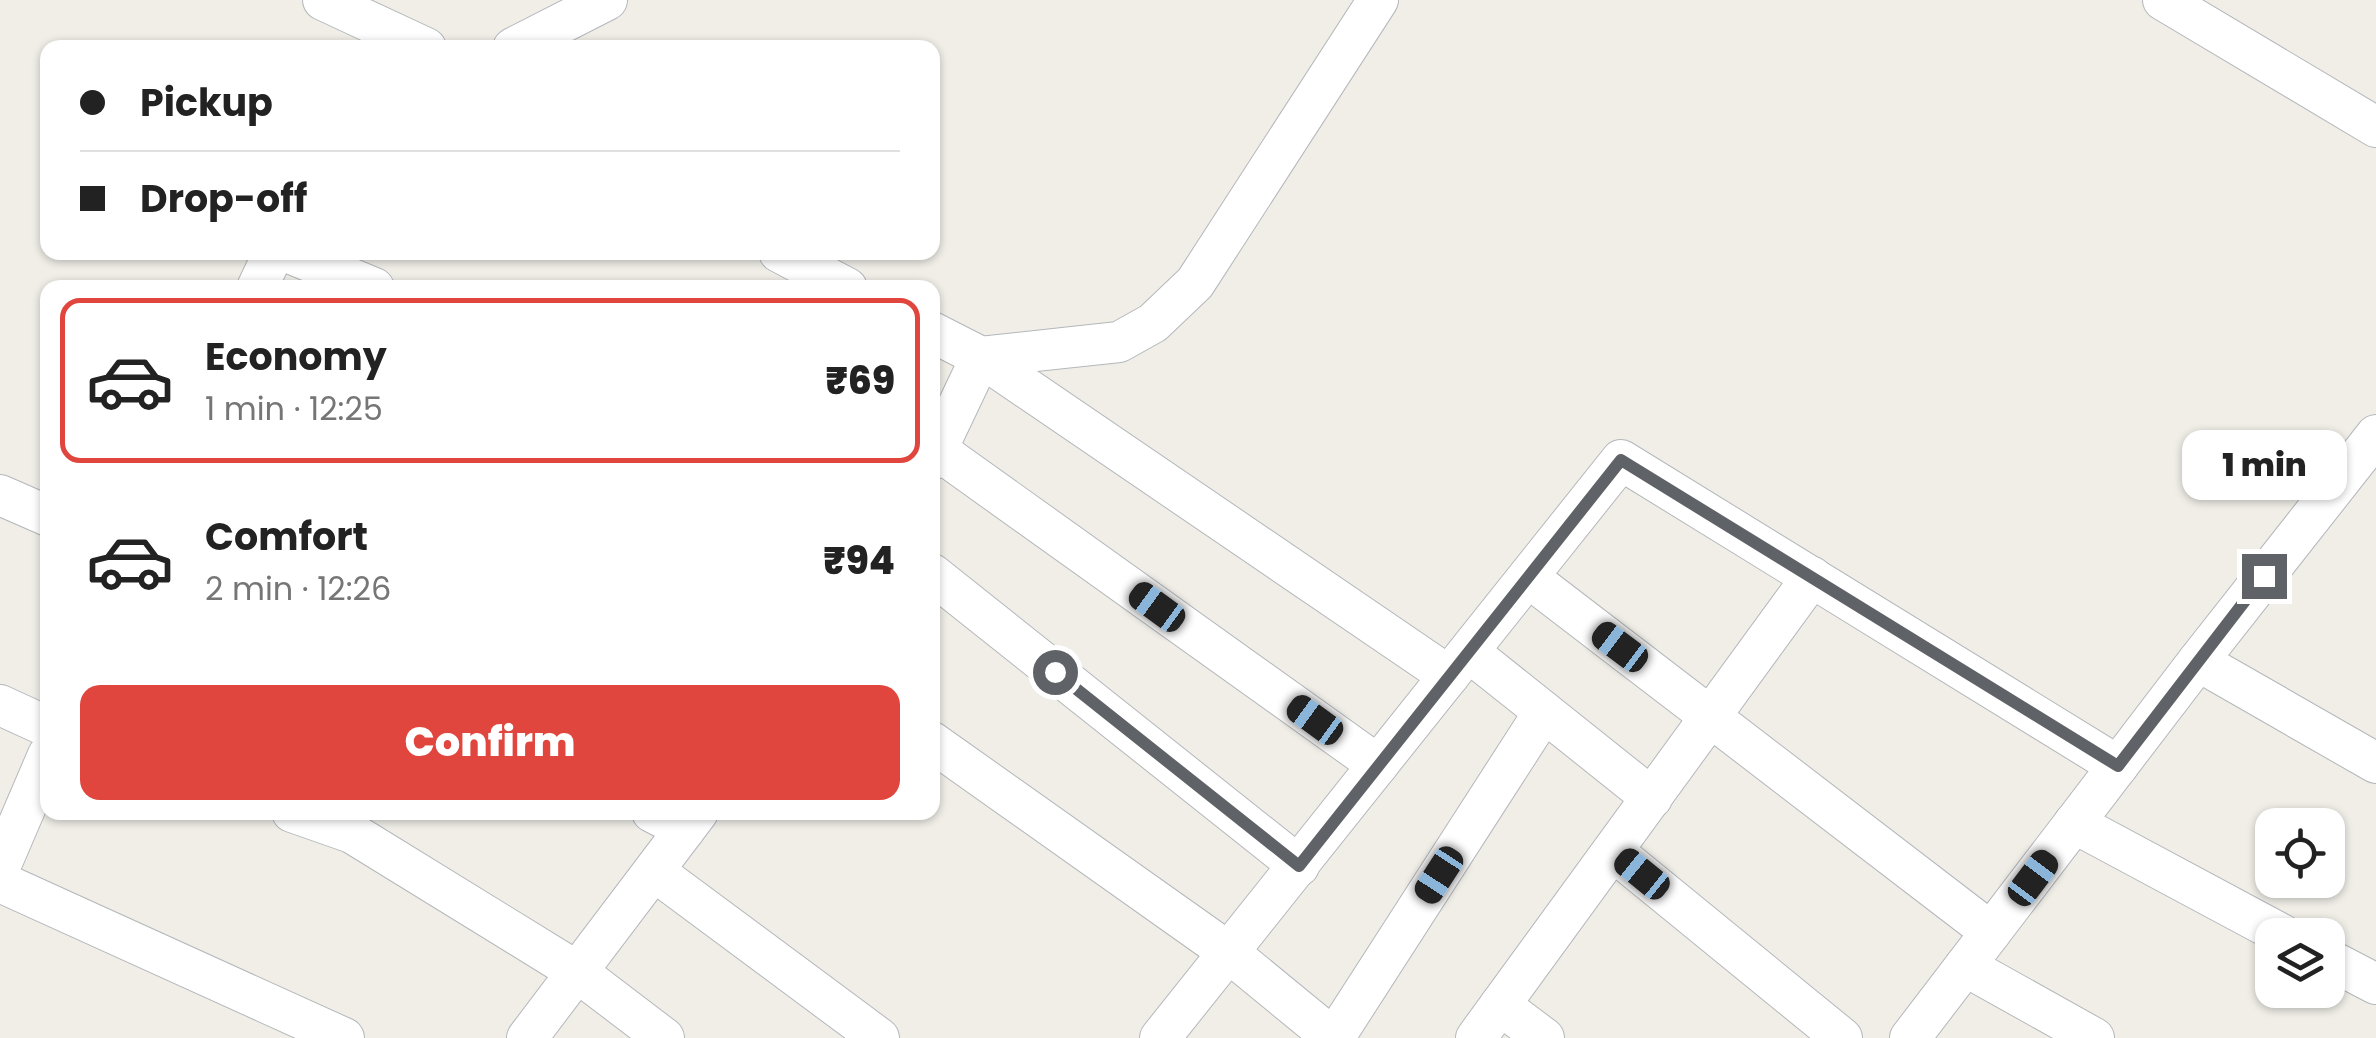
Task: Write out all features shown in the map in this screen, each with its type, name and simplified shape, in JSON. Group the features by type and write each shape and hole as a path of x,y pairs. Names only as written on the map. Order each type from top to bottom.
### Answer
{"street":[{"path":"323,0 376,38"},
{"path":"529,40 607,0"},
{"path":"980,357 1119,342 1153,323 1195,283 1378,0"},
{"path":"2163,0 2376,128"},
{"path":"307,260 355,280"},
{"path":"794,260 831,280"},
{"path":"940,336 980,357 1459,664 1544,712 1652,798"},
{"path":"940,442 980,357"},
{"path":"1910,1038 2376,435"},
{"path":"940,459 1378,765"},
{"path":"1160,1038 1621,460 2118,766"},
{"path":"0,495 40,512"},
{"path":"1528,577 1991,932"},
{"path":"1476,1038 1812,578"},
{"path":"940,580 1299,866"},
{"path":"2198,661 2376,763"},
{"path":"0,705 40,723"},
{"path":"940,748 1227,952 1334,1038 1544,712"},
{"path":"0,867 40,774"},
{"path":"315,820 352,833 576,971 664,1038"},
{"path":"527,1038 654,871 677,820"},
{"path":"2074,823 2255,920"},
{"path":"1613,851 1842,1038"},
{"path":"654,871 879,1038"},
{"path":"0,882 344,1038"},
{"path":"1965,966 2094,1038"},
{"path":"2345,967 2376,984"},
{"path":"1500,1005 1544,1038"}],"route":[{"path":"1055,672 1299,866 1621,460 2118,766 2264,576"}]}
